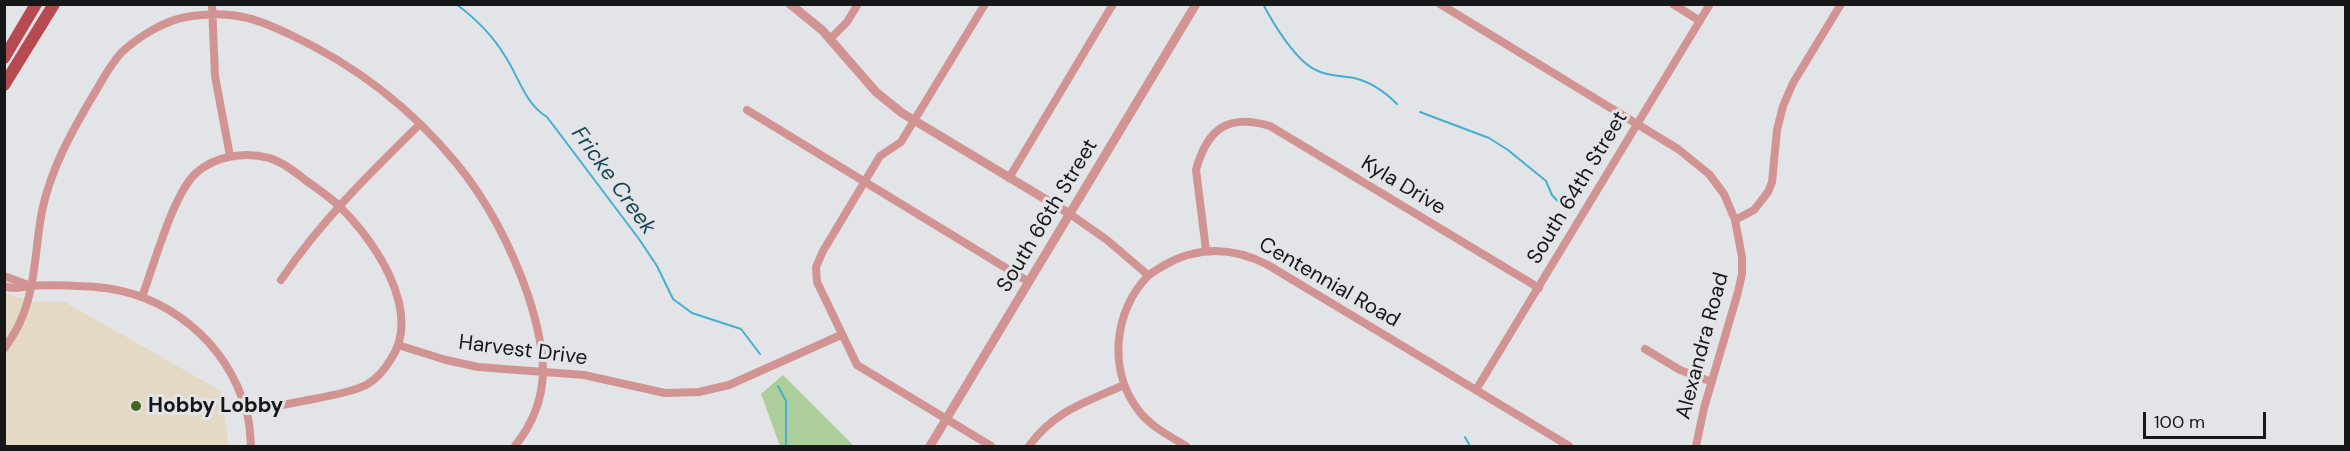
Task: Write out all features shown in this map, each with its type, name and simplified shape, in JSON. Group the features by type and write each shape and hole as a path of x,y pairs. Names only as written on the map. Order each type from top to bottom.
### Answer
{"main road":[{"path":"4,58 36,4"},
{"path":"4,85 54,4"}],"street":[{"path":"212,4 216,76 230,156"},
{"path":"790,4 822,30 876,92 914,121 1070,214 1107,240 1148,275 1131,299 1121,321 1118,345 1119,367 1124,385 1139,411 1157,428 1186,447"},
{"path":"830,39 847,22 858,4"},
{"path":"985,4 901,142 880,156 823,251 816,267 818,282 857,365 991,447"},
{"path":"1009,178 1113,4"},
{"name":"South 66th Street","path":"930,447 1196,4"},
{"name":"Alexandra Road","path":"1440,4 1678,149 1709,174 1728,201 1741,248 1742,274 1696,447"},
{"path":"1673,4 1700,21"},
{"name":"South 64th Street","path":"1476,390 1710,4"},
{"path":"1735,220 1754,210 1768,192 1772,182 1777,130 1784,106 1793,83 1841,4"},
{"path":"4,349 21,321 31,286 42,210 52,174 74,128 111,65 124,51 162,25 184,17 213,15 244,17 270,25 316,47 365,77 390,96 458,165 494,219 520,272 544,354 536,410 515,447"},
{"path":"747,110 1029,282"},
{"name":"Kyla Drive","path":"1206,250 1196,170 1210,136 1219,128 1246,121 1270,126 1539,288"},
{"path":"281,280 303,248 339,206 420,124"},
{"path":"142,297 183,190 197,172 230,156 271,158 291,169 339,206 377,254 394,285 401,306 402,326 398,345 384,370 368,384 347,392 247,411"},
{"name":"Centennial Road","path":"1148,275 1176,258 1206,250 1238,253 1268,265 1569,447"},
{"path":"4,276 31,286"},
{"path":"4,286 16,290 31,286 93,287 116,290 142,297 165,307 190,323 212,346 234,378 247,411 251,447"},
{"name":"Harvest Drive","path":"398,345 478,367 584,375 665,393 699,393 729,385 841,335"},
{"path":"1645,349 1680,370 1712,382"},
{"path":"1029,447 1037,435 1062,413 1124,385"}],"shaded area":[{"path":"4,293 35,302 63,301 221,391 229,446 5,446"}],"green space":[{"path":"783,375 854,446 780,446 761,394"}],"waterway":[{"name":"Fricke Creek","path":"456,4 477,21 495,41 533,105 547,117 639,239 657,266 673,299 692,313 741,329 760,354"},
{"path":"1263,4 1294,52 1310,67 1327,74 1367,82 1397,104"},
{"path":"1420,112 1489,138 1508,150 1546,181 1552,195 1565,209"},
{"name":"Fricke Creek","path":"778,386 786,401 786,446"},
{"path":"1465,437 1470,446"}],"place":[{"name":"Hobby Lobby","path":"136,406"}]}
